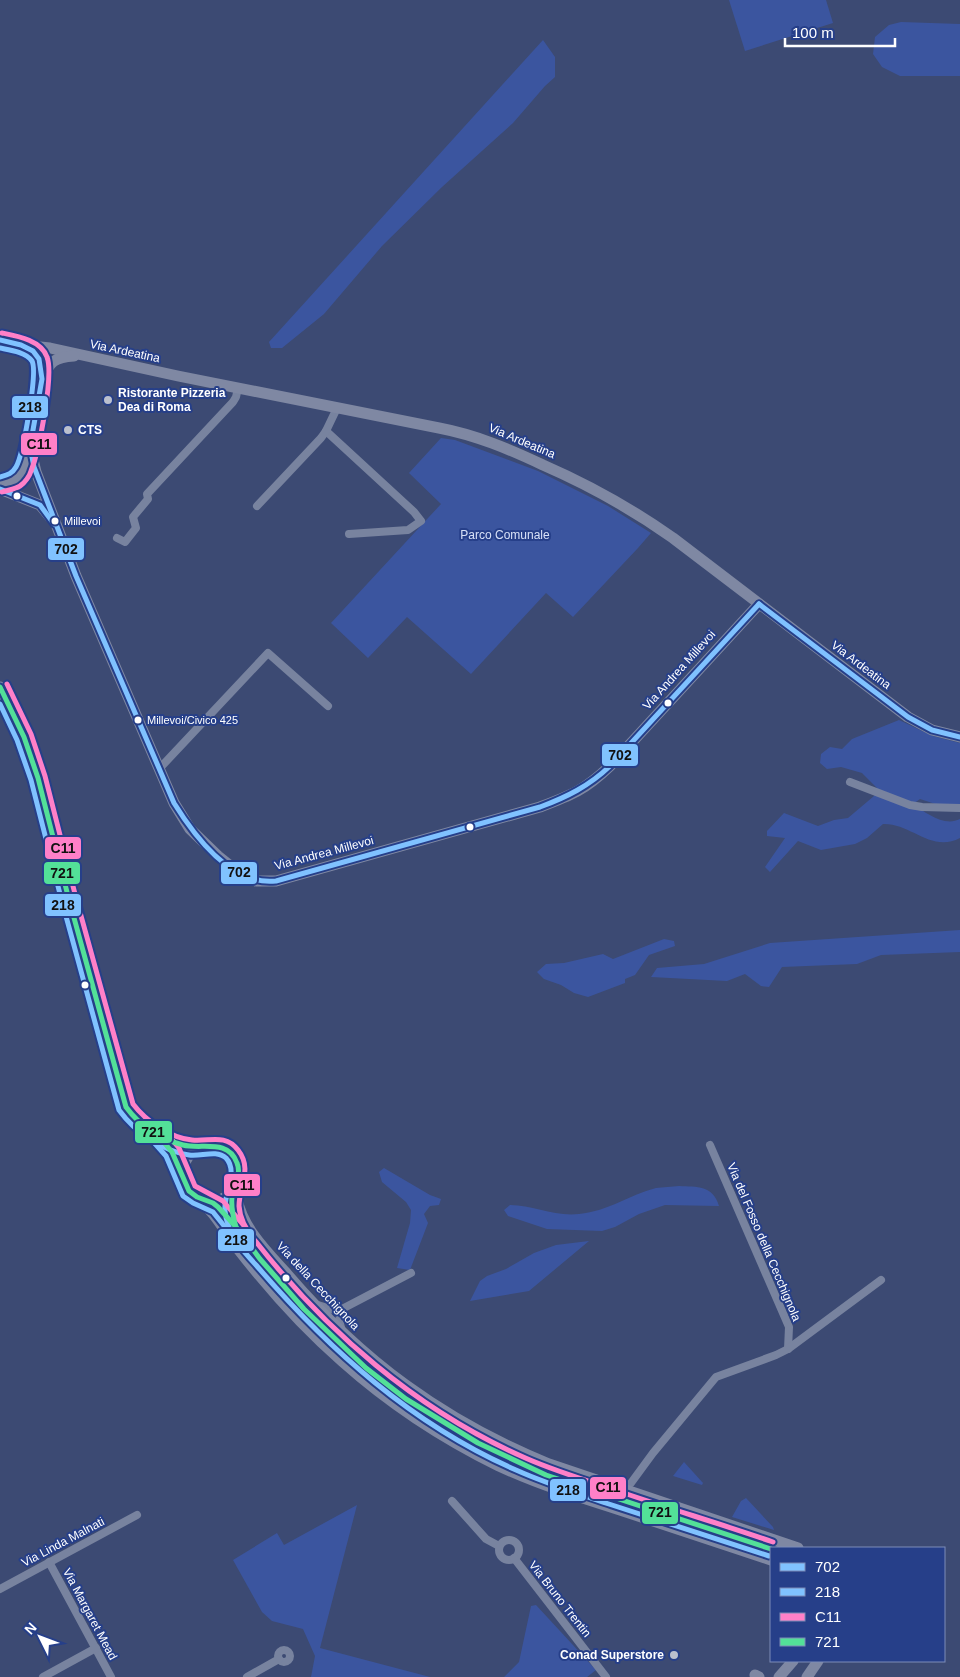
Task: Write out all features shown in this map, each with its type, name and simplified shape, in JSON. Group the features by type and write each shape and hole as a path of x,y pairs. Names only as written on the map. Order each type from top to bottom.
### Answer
{"street":[{"name":"Via Ardeatina","path":"0,340 21,345 45,347 79,356 462,433 499,444 552,468 633,510 673,538 908,717 932,730 960,737"},
{"path":"21,345 38,357 42,379"},
{"path":"42,379 48,367 56,359 79,356"},
{"name":"Via Andrea Millevoi","path":"42,379 30,447 36,472 55,524 158,769 174,802 190,829 218,856 249,878 265,882 276,881 540,807 575,794 589,785 610,766 758,604"},
{"path":"117,538 125,542 133,534 136,528 133,517 148,499 147,494 233,402 238,388"},
{"path":"256,506 326,431 337,408"},
{"path":"326,431 414,512 421,521 408,530 349,534"},
{"path":"0,487 11,482 21,474 26,464 30,447"},
{"path":"0,487 40,505 55,524"},
{"path":"158,769 268,653 328,706"},
{"path":"0,687 24,737 38,778 123,1100 131,1115 157,1134 180,1145 192,1148 215,1145 224,1148 236,1162 239,1171 238,1180 226,1197 208,1201 197,1197"},
{"path":"850,782 910,805 960,808"},
{"path":"157,1134 172,1152 190,1191 208,1206 238,1249 279,1298 317,1338 366,1382 427,1425 467,1450 539,1483 770,1560"},
{"name":"Via del Fosso della Cecchignola","path":"710,1145 789,1327 788,1349"},
{"path":"183,1173 186,1160 200,1147"},
{"name":"Via della Cecchignola","path":"238,1180 237,1198 248,1225 268,1252 313,1304 393,1377 456,1419 513,1449 574,1473 795,1547"},
{"path":"313,1304 337,1310 342,1309 411,1273"},
{"path":"616,1488 626,1487 716,1377 788,1349 881,1280"},
{"path":"342,1309 339,1320 344,1334"},
{"path":"641,1469 636,1491 642,1496"},
{"name":"Via Bruno Trentin","path":"452,1501 486,1539 499,1546"},
{"name":"Via Linda Malnati","path":"0,1589 136,1515"},
{"name":"Via Bruno Trentin","path":"509,1539 517,1543 519,1551 514,1558 506,1560 502,1558 498,1550 499,1546 509,1539"},
{"name":"Via Bruno Trentin","path":"514,1558 606,1677"},
{"name":"Via Margaret Mead","path":"49,1562 111,1677"},
{"path":"43,1677 96,1648"},
{"path":"247,1677 279,1659"},
{"path":"780,1675 792,1662"},
{"path":"807,1677 817,1662"}],"green space":[{"path":"729,0 826,0 833,23 745,51"},
{"path":"901,22 960,24 960,76 900,76 882,67 873,54 875,37 889,25"},
{"path":"543,40 555,57 555,77 513,123 442,187 382,246 324,314 282,348 271,348 269,342"},
{"name":"Parco Comunale","path":"441,438 455,440 538,471 608,506 651,533 573,617 546,593 471,674 407,617 368,658 331,623 441,504 409,473"},
{"path":"899,720 933,736 960,743 960,806 951,809 920,799 913,804 935,818 948,821 960,819 960,838 950,842 940,842 930,840 903,828 883,824 867,838 855,844 821,850 798,841 770,872 765,867 785,838 767,836 767,831 784,813 818,826 834,820 848,818 874,796 877,788 862,773 841,767 827,769 820,763 821,754 830,747 842,749 852,739"},
{"path":"960,930 960,952 881,955 857,964 782,967 769,987 761,986 745,974 727,981 651,977 657,968 704,964 770,943"},
{"path":"664,939 674,941 675,946 649,955 635,975 625,979 625,983 588,997 574,993 561,985 544,979 537,972 546,964 564,963 603,954 613,959"},
{"path":"384,1168 430,1195 441,1199 439,1205 430,1206 424,1214 428,1223 410,1270 397,1268 410,1223 411,1210 406,1202 382,1182 379,1172"},
{"path":"679,1186 704,1188 713,1194 719,1206 665,1205 639,1214 615,1227 602,1231 547,1229 508,1216 504,1210 510,1205 561,1214 579,1214 600,1210 656,1188"},
{"path":"589,1241 529,1291 470,1301 480,1281 487,1276 506,1269 534,1253 556,1245"},
{"path":"684,1462 703,1483 702,1485 673,1476"},
{"path":"746,1498 774,1530 732,1517 741,1501"},
{"path":"357,1505 320,1648 430,1677 311,1677 315,1656 303,1629 272,1621 262,1612 233,1560 277,1533 284,1545"},
{"path":"536,1605 596,1670 587,1677 504,1677 519,1662 531,1606"}],"transit line":[{"name":"C11","path":"2,333 28,340 40,347 47,357 49,366 45,413 30,473 20,486 2,492"},
{"name":"702","path":"0,340 21,345 33,351 39,359 42,379 30,447 34,467 76,576 174,803 192,830 216,857 244,876 276,881 540,807 568,795 586,785 610,766 759,604"},
{"name":"218","path":"0,348 26,355 32,361 33,368 29,414 19,459 13,471 0,477"},
{"name":"702","path":"0,489 40,505 54,524"},
{"name":"702","path":"759,604 908,717 932,730 960,737"},
{"name":"C11","path":"7,684 31,734 45,776 75,894 133,1104 159,1128 175,1136 192,1140 222,1140 233,1145 238,1150 242,1157 245,1171 239,1206 243,1221 251,1235 284,1276 344,1337 376,1365 445,1415 482,1437 555,1470 773,1542"},
{"name":"721","path":"0,687 24,737 38,778 68,896 126,1107 144,1126 166,1139 183,1145 213,1146 227,1150 233,1155 238,1167 232,1201 236,1227"},
{"name":"218","path":"0,704 17,740 31,780 119,1110 133,1126 159,1145 189,1155 218,1154 226,1158 231,1170 225,1205 226,1219 229,1227 241,1247 284,1296 313,1327 375,1382 408,1408 478,1452 552,1484 769,1556"},
{"name":"C11","path":"162,1128 179,1148 195,1186 223,1201 245,1227"},
{"name":"721","path":"157,1134 172,1152 189,1191 218,1207 304,1309 366,1368 406,1399 478,1443 546,1475 770,1549"},
{"name":"218","path":"150,1138 166,1156 183,1196 213,1212 233,1237"}],"place":[{"name":"Ristorante Pizzeria Dea di Roma","path":"108,400"},
{"name":"CTS","path":"68,430"},
{"name":"Millevoi","path":"55,521"},
{"name":"Millevoi/Civico 425","path":"138,720"},
{"name":"Conad Superstore","path":"674,1655"}]}
